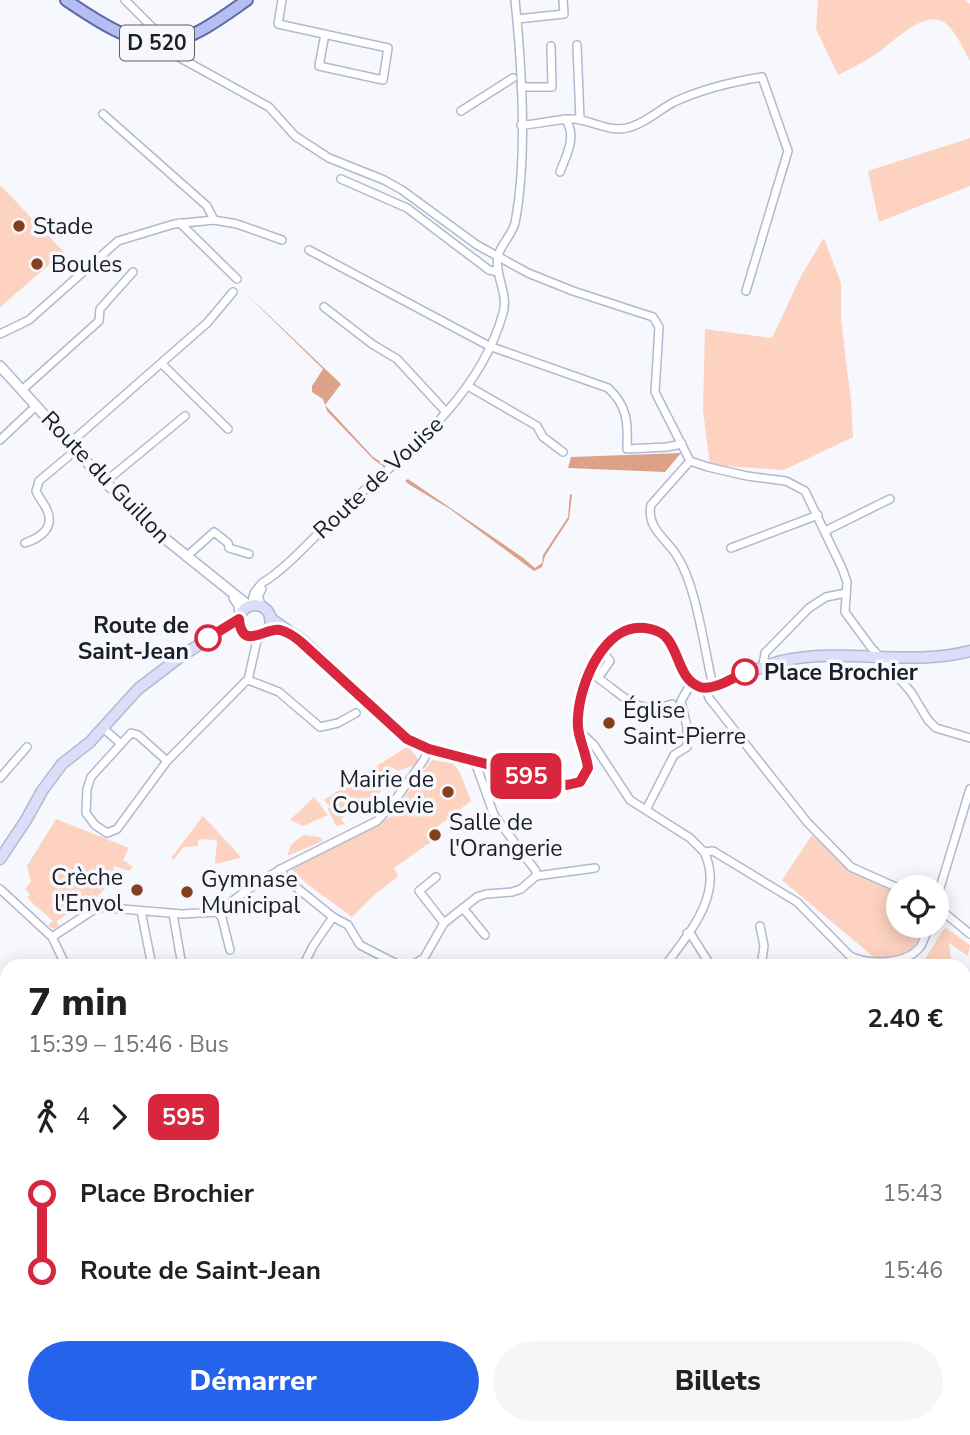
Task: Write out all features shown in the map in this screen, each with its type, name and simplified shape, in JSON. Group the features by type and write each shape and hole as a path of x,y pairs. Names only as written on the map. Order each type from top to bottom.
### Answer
{"main road":[{"name":"D 520","path":"66,0 103,23 153,43 166,43 192,34 247,0"},
{"path":"2,852 62,764 90,742 138,689 254,606 302,640 399,734 429,749 558,784 574,784 584,779 588,768 578,729 579,704 585,679 594,662 616,637 627,629 661,632 669,641 682,671 691,683 707,688 763,666 810,656 932,658 970,651"},
{"path":"240,616 242,630 249,636 280,630 289,634 327,665"},
{"path":"263,634 270,618"},
{"path":"180,657 226,634 242,630"}],"street":[{"path":"125,0 173,54 269,107 295,136 329,158 402,190 498,257 550,283 645,312 655,318 659,327 655,393 690,461 721,470 786,481 805,491 847,582 845,612 911,692 928,720 936,728 970,738"},
{"path":"282,0 278,24 325,34 388,48 383,80 319,66 325,34"},
{"path":"498,257 515,225 519,188 521,87 515,0"},
{"path":"517,19 564,14 563,0"},
{"path":"578,45 580,120"},
{"path":"521,87 552,87 551,46"},
{"path":"521,125 565,119 614,129 625,128 637,125 669,105 701,91 762,77 788,151 746,290"},
{"path":"461,111 513,78"},
{"path":"103,114 207,206 214,220"},
{"path":"559,172 570,141 571,128 565,119"},
{"path":"341,179 407,208 489,270 499,272"},
{"path":"0,334 29,320 118,241 180,223 214,220 282,240"},
{"path":"180,223 237,279"},
{"path":"309,250 489,346 608,388 620,399 626,413 628,449 682,444"},
{"name":"Route de Vouise","path":"254,606 268,580 344,508 399,462 467,386 503,314 505,303 498,257"},
{"path":"22,390 99,321 100,309 133,272"},
{"path":"25,543 38,538 50,522 47,508 36,491 39,481 207,323 233,292"},
{"path":"324,307 372,344 397,359 446,412"},
{"path":"162,364 228,429"},
{"name":"Route du Guillon","path":"0,366 105,482 158,533 218,582 254,606"},
{"path":"467,386 537,426 543,437 563,452"},
{"path":"0,440 36,406"},
{"path":"105,482 185,416"},
{"path":"690,461 651,505 649,513 659,534 677,556 691,592 709,698 807,822 851,867 886,883"},
{"path":"825,531 890,499"},
{"path":"731,548 818,515"},
{"path":"186,557 214,532 228,543 229,548 249,554"},
{"name":"Route du Guillon","path":"218,582 237,601 240,616"},
{"path":"763,666 765,653 809,608 826,597 846,593"},
{"path":"167,761 138,734 131,733 91,777 85,806 88,818 107,833 117,830 126,821 167,761 248,680 263,634"},
{"path":"603,652 610,661 598,678 639,707 651,709 672,704"},
{"path":"248,680 279,692 320,727 338,723 356,713"},
{"path":"646,810 674,755 687,747 687,727 681,701 691,683"},
{"path":"103,728 121,744"},
{"path":"578,729 594,745 629,800 690,838 704,852 711,877 709,893 669,959"},
{"path":"0,778 27,747"},
{"path":"52,937 98,907 173,914 217,912 280,869 377,821 424,761 429,749"},
{"path":"475,762 494,815 536,871 536,876"},
{"path":"944,875 970,789"},
{"path":"704,852 713,851 797,902 856,959"},
{"path":"422,959 444,923 477,897 521,890 536,876 595,867"},
{"path":"280,869 286,879 333,917 348,925 359,945 387,959"},
{"path":"436,877 419,891 444,923"},
{"path":"0,889 52,937 63,959"},
{"path":"463,908 485,935"},
{"path":"141,911 151,959"},
{"path":"217,912 222,918 230,950"},
{"path":"173,914 181,959"},
{"path":"949,915 970,934"},
{"path":"306,959 333,917"},
{"path":"760,926 764,946 762,959"},
{"path":"687,933 692,936 707,959"},
{"path":"890,959 913,953 921,946 924,938"}],"shaded area":[{"path":"818,0 965,0 970,4 970,61 947,24 934,19 916,24 876,54 838,75 816,29"},
{"path":"970,138 970,186 879,222 868,171"},
{"name":"Stade","path":"0,185 64,252 0,307"},
{"path":"824,238 841,283 841,320 853,437 784,470 710,465 703,410 705,329 772,338 801,276"},
{"path":"240,288 341,384 325,405 323,399 312,392 312,386 323,369"},
{"path":"325,405 373,457 386,465 384,467 373,459 327,411"},
{"path":"681,453 665,472 568,468 571,457"},
{"path":"408,479 535,568 542,563 543,555 568,517 570,494 569,519 545,556 542,567 534,571 450,509 410,485 405,481"},
{"path":"408,746 418,759 415,765 398,771 392,767 380,788 381,792 341,819 345,824 336,826 327,807 331,808 324,800"},
{"path":"432,760 453,763 471,801 429,833 432,841 394,868 398,876 352,917 292,870 304,861 390,817"},
{"path":"314,797 328,815 303,826 290,820"},
{"path":"203,816 240,858 215,864 217,842 202,839 198,841 198,846 183,847 174,860 171,858"},
{"path":"56,819 129,848 123,860 133,867 129,871 114,866 110,885 90,904 86,900 57,921 59,927 53,929 48,925 53,921 27,898 30,894 25,889 31,882 27,866"},
{"path":"303,835 320,837 323,841 287,856 291,845"},
{"path":"812,835 850,869 886,884 886,938 918,938 916,943 907,952 876,959 782,880"},
{"path":"949,930 970,945 968,956 949,943 950,959 925,959 938,938 949,938"}],"bus line":[{"name":"595","path":"208,638 239,619 239,625 249,636 280,630 301,642 407,739 429,749 547,782 567,785 580,782 587,774 586,757 578,735 579,704 585,679 594,662 621,632 644,628 661,632 669,641 682,671 691,683 703,688 717,685 745,672"}],"place":[{"name":"Stade","path":"19,226"},
{"name":"Boules","path":"37,264"},
{"name":"Route de Saint-Jean","path":"208,638"},
{"name":"Place Brochier","path":"745,672"},
{"name":"Église Saint-Pierre","path":"609,723"},
{"name":"Mairie de Coublevie","path":"448,792"},
{"name":"Salle de l'Orangerie","path":"435,835"},
{"name":"Crèche l'Envol","path":"137,890"},
{"name":"Gymnase Municipal","path":"187,892"}]}
